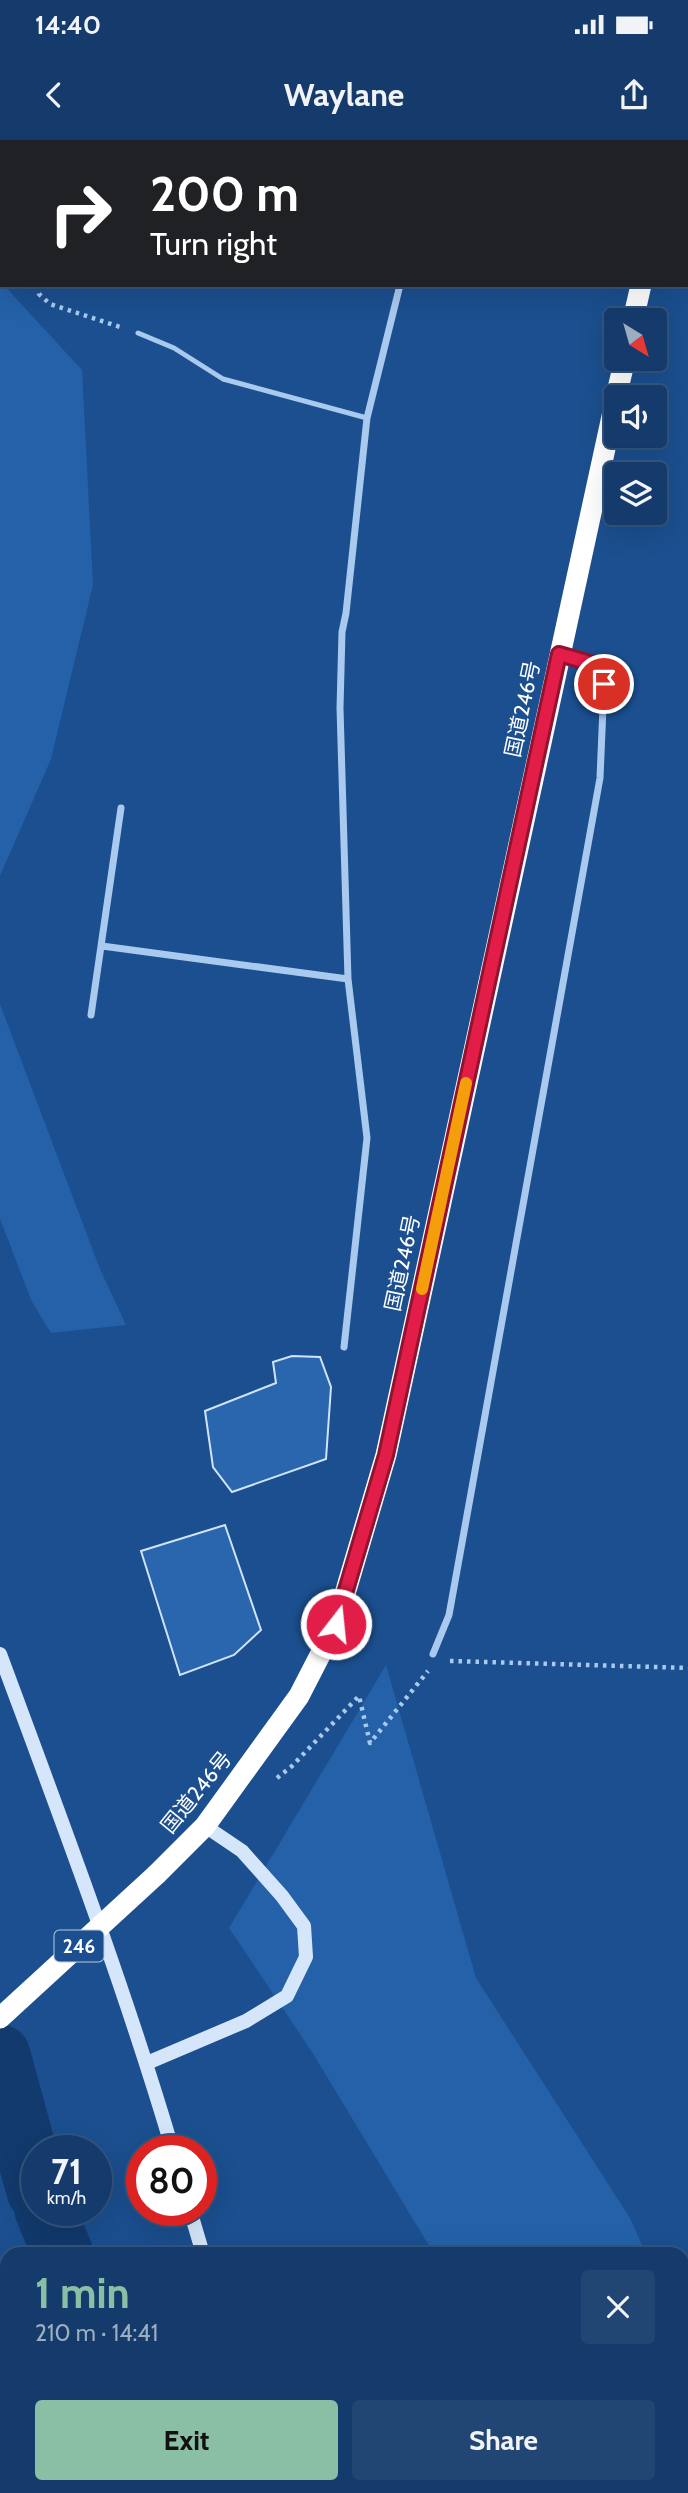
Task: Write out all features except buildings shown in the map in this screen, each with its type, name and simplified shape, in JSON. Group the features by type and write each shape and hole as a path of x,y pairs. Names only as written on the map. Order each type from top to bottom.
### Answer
{"highway":[{"path":"636,308 641,287"},
{"name":"国道246号","path":"0,2018 157,1874 205,1826 299,1696 336,1624 386,1455 605,448"}],"street":[{"path":"344,1347 367,1138 348,979 340,708 342,632 367,418 400,287"},
{"path":"436,1655 449,1615 600,778 604,684 597,665 559,654"},
{"path":"91,1015 121,808"},
{"path":"102,946 348,979"},
{"path":"0,1654 94,1908 147,2063 168,2135"},
{"path":"147,2063 246,2021 287,1996 306,1956 304,1926 282,1896 242,1851 205,1826"},
{"path":"195,2226 201,2247"}],"lane":[{"path":"138,333 174,348 223,379 367,418"}],"path":[{"path":"38,287 39,294 50,304 138,333"},
{"path":"269,1783 292,1766 359,1696 370,1743 436,1655 454,1662 688,1668"}],"shaded area":[{"path":"0,287 6,287 82,370 93,585 51,759 0,876"},
{"path":"0,1004 100,1269 126,1325 51,1333 32,1302 0,1219"},
{"path":"386,1665 476,1978 630,2218 643,2247 430,2247 312,2052 229,1928"}],"waterway":[{"path":"0,2055 22,2135"},
{"path":"52,2226 60,2247"}],"slow traffic":[{"path":"422,1289 466,1083"}],"route":[{"path":"336,1624 386,1455 559,654 597,665 604,684"}]}
